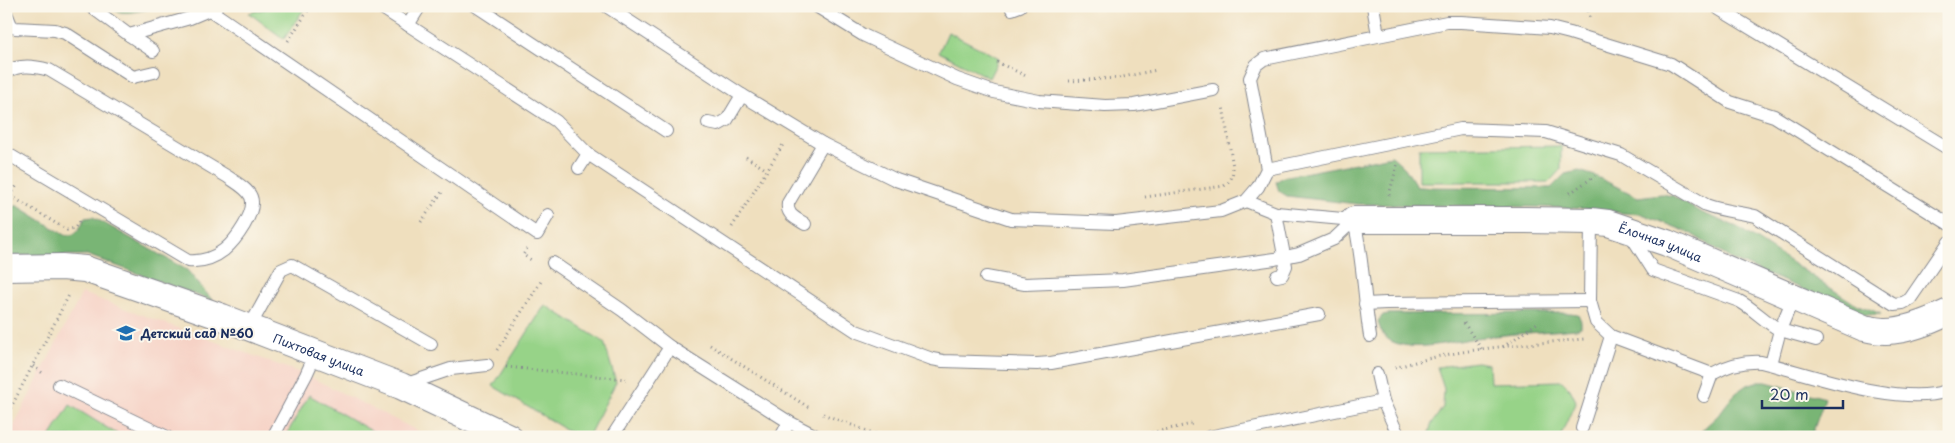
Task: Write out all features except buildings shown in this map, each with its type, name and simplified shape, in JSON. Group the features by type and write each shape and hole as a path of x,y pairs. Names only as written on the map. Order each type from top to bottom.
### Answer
{"street":[{"name":"Ёлочная улица","path":"1354,220 1592,221 1608,223 1667,243 1794,296 1864,328 1884,331 1931,321 1949,312"},
{"name":"Пихтовая улица","path":"6,268 62,267 85,269 249,328 401,386 509,437"}],"lane":[{"path":"90,6 153,51"},
{"path":"379,6 556,121 588,154 856,331 932,359 1031,364 1050,363 1319,314"},
{"path":"408,25 420,6"},
{"path":"476,6 666,131"},
{"path":"606,6 742,95 823,144 896,180 1011,219 1116,223 1221,211 1246,201 1258,187 1267,170 1250,78 1256,65 1264,59 1447,22 1550,28 1570,32 1671,64 1730,102 1774,116 1949,224"},
{"path":"816,6 863,35 957,79 994,92 1039,101 1105,106 1134,105 1217,94"},
{"path":"1373,6 1378,35"},
{"path":"129,35 176,22 215,8 537,234 548,215"},
{"path":"1719,9 1949,150"},
{"path":"6,13 10,25 15,28 65,32 133,77 154,72"},
{"path":"6,72 20,67 34,66 58,74 228,177 250,195 253,204 251,213 232,242 223,250 202,261 188,261 6,153"},
{"path":"708,123 718,125 727,120 742,95"},
{"path":"1267,170 1461,129 1546,132 1621,155 1706,205 1722,211 1755,216 1894,304 1903,304 1910,299 1949,242"},
{"path":"805,224 789,214 787,209 788,203 823,144"},
{"path":"579,168 588,154"},
{"path":"1246,201 1276,213 1354,220"},
{"path":"1276,213 1285,258 1285,271 1282,275 1277,276"},
{"path":"986,277 1025,284 1123,280 1285,258 1334,239 1354,220"},
{"path":"1354,220 1359,242 1370,336"},
{"path":"1592,221 1590,302 1596,322 1611,336 1712,374"},
{"path":"1626,228 1653,270 1739,301 1780,330 1816,340"},
{"path":"554,263 622,310 670,347 790,422 818,437"},
{"path":"249,328 281,270 292,265 431,344"},
{"path":"1771,364 1780,330 1794,296"},
{"path":"1365,304 1590,302"},
{"path":"1582,428 1611,336"},
{"path":"612,437 670,347"},
{"path":"273,437 316,353"},
{"path":"1704,396 1712,374 1725,367 1750,361 1771,364 1859,388 1922,396 1948,390"},
{"path":"401,386 451,369 488,366"},
{"path":"1377,374 1383,400 1399,437"},
{"path":"59,385 167,437"},
{"path":"1210,437 1383,400"},
{"path":"781,437 790,422"}],"path":[{"path":"997,62 1032,80 1023,98"},
{"path":"1064,81 1118,78 1157,70"},
{"path":"1140,198 1224,186 1230,181 1233,175 1233,167 1217,94"},
{"path":"722,242 786,140"},
{"path":"1381,220 1399,160 1410,140"},
{"path":"746,157 767,170"},
{"path":"421,222 452,176"},
{"path":"6,205 14,191"},
{"path":"11,196 68,230 75,228"},
{"path":"6,417 74,286 85,269"},
{"path":"535,291 488,366 648,381"},
{"path":"1503,347 1566,302"},
{"path":"1451,303 1482,350"},
{"path":"1377,374 1434,357 1503,347 1611,336"},
{"path":"704,342 815,411"},
{"path":"821,414 883,437"},
{"path":"1132,437 1194,424"}],"shaded area":[{"name":"Детский сад №60","path":"82,293 306,375 420,432 418,437 8,437"}],"green space":[{"path":"107,6 157,6 158,7 119,12"},
{"path":"275,6 306,6 284,39 249,13"},
{"path":"948,32 999,58 989,78 939,52"},
{"path":"1561,146 1561,169 1549,182 1419,182 1419,148"},
{"path":"1392,156 1405,168 1417,187 1551,188 1565,174 1579,171 1595,176 1638,197 1661,194 1673,196 1700,212 1737,227 1852,302 1881,314 1864,315 1731,259 1690,233 1642,214 1595,209 1539,207 1357,204 1287,196 1279,191 1276,182 1283,177"},
{"path":"14,206 18,206 65,235 75,233 85,218 93,217 187,270 213,301 87,255 6,256 6,214"},
{"path":"545,305 604,342 616,382 588,437 578,437 493,386"},
{"path":"1389,314 1578,314 1581,327 1420,346 1403,345 1389,340 1381,331 1378,321 1383,315"},
{"path":"1477,362 1489,364 1490,383 1562,381 1570,389 1576,401 1560,437 1428,437 1431,425 1443,407 1444,389 1437,367"},
{"path":"1766,382 1825,398 1811,437 1698,437 1702,430 1719,414 1735,394 1749,384"},
{"path":"309,395 382,437 285,437"},
{"path":"70,405 122,437 50,437"}],"place":[{"name":"Детский сад №60","path":"126,333"}]}
